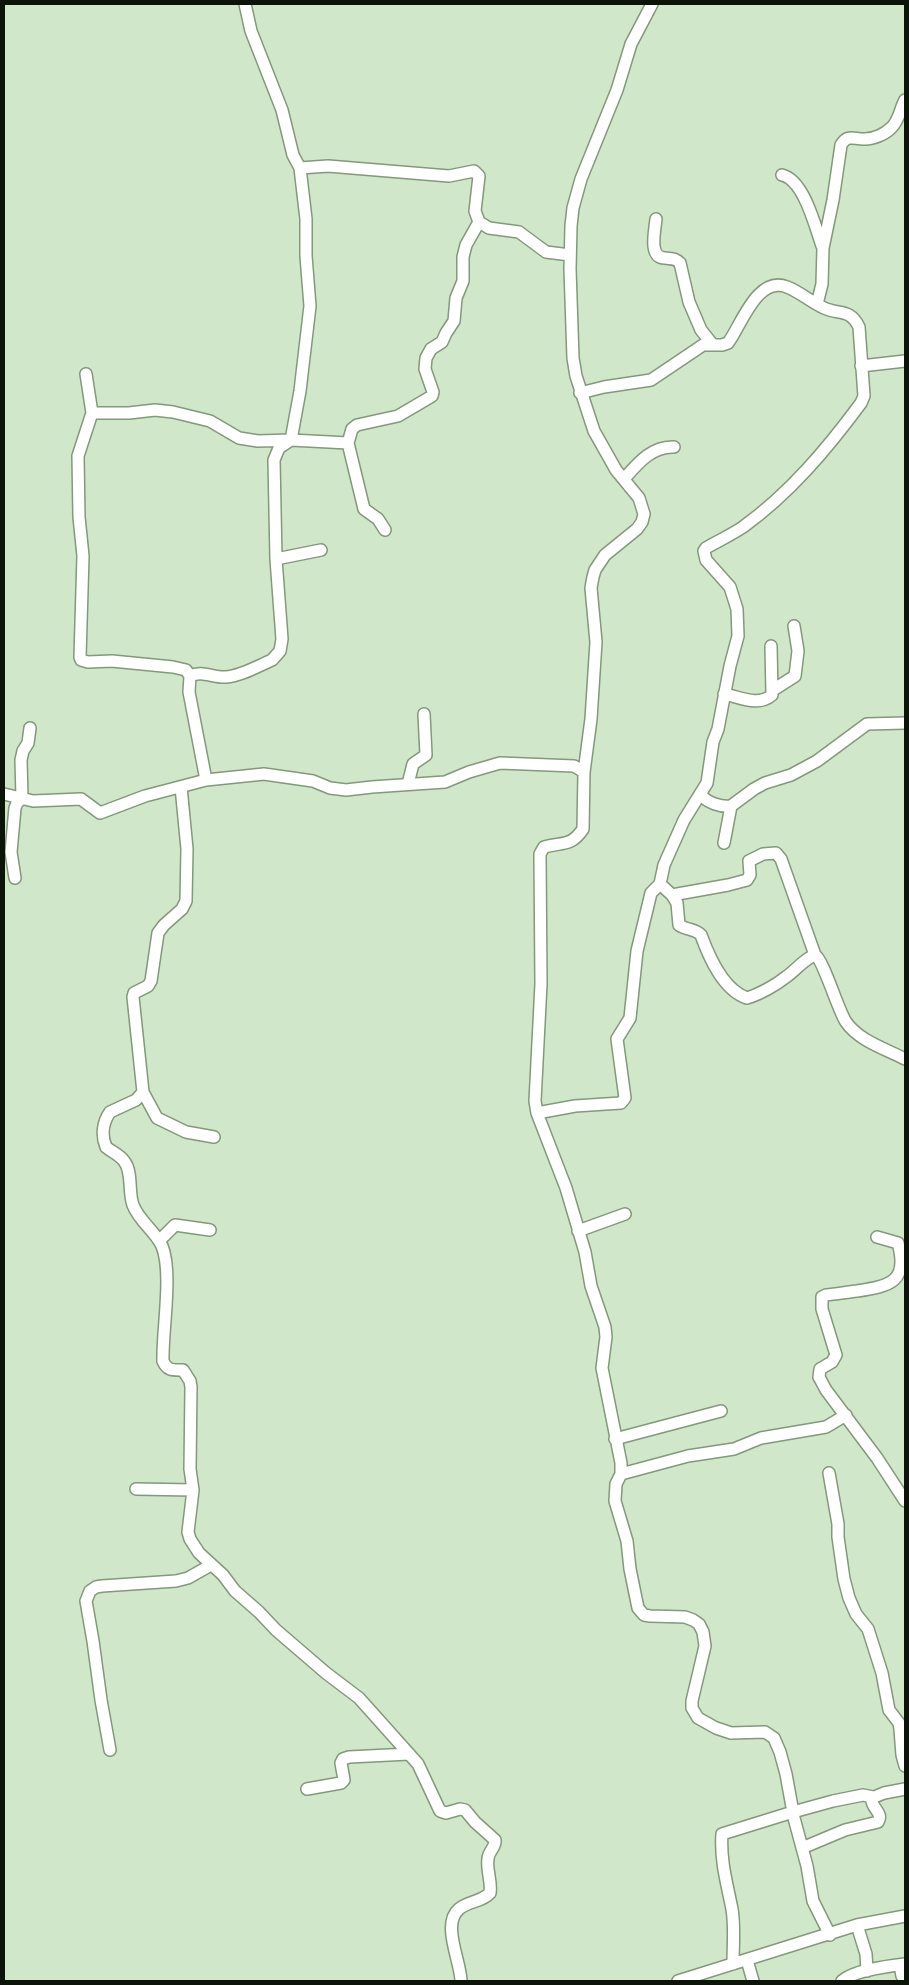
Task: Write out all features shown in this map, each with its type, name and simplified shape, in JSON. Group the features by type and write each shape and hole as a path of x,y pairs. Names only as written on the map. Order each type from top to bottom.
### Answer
{"street":[{"path":"190,676 200,673 226,677 272,660 280,651 282,639 276,559 274,460 279,448 291,440 300,391 310,306 306,256 306,219 300,168 293,156 282,110 251,31 246,4"},
{"path":"652,4 631,44 618,90 581,179 573,208 570,255 573,358 580,393 594,432 613,465 633,489 642,504 643,519 637,528 606,555 595,570 593,578 596,642 591,719 584,772 583,829 567,843 544,847 540,854 541,984 536,1113 566,1188 585,1252 591,1286 605,1327 606,1336 602,1368 621,1463 621,1474 616,1484 615,1501 627,1541 630,1569 638,1608 644,1615 685,1618 699,1624 703,1632 705,1646 692,1701 694,1713 706,1723 731,1733 765,1732 770,1734 780,1752 813,1901 830,1935"},
{"path":"816,304 822,284 823,248 833,200 841,145 847,138 868,139 890,129 896,121 905,100"},
{"path":"300,168 328,166 449,176 474,171 479,176 475,211 479,222 489,228 519,232 546,252 570,255"},
{"path":"782,175 789,177 803,195 823,248"},
{"path":"656,219 654,248 657,255 662,258 676,259 680,263 689,302 701,330 712,345"},
{"path":"385,530 378,519 364,509 348,443 352,429 357,425 398,416 432,396 433,392 425,369 426,358 431,349 442,342 454,321 456,298 463,281 463,257 466,245 479,222"},
{"path":"536,1113 575,1106 621,1103 625,1098 617,1039 630,1018 637,951 651,894 660,884 664,865 684,820 707,783 710,755 718,729 738,636 737,609 728,584 706,560 704,551 743,527 770,506 810,467 862,402 864,396 859,327 855,319 849,314 827,309 786,286 768,288 754,300 728,344 703,345 651,380 604,387 580,393"},
{"path":"861,366 905,361"},
{"path":"86,374 92,413 78,456 83,556 80,657 81,660 88,662 112,661 186,670 190,676 189,692 206,780"},
{"path":"92,413 164,411 210,421 239,438 258,441 291,440 348,443"},
{"path":"624,479 641,461 656,449 674,447"},
{"path":"276,559 321,550"},
{"path":"773,690 795,676 798,651 794,626"},
{"path":"724,694 748,701 761,701 772,695 771,646"},
{"path":"408,784 412,766 426,755 424,714"},
{"path":"701,795 713,803 731,806 765,783 791,775 817,761 867,724 905,723"},
{"path":"16,878 11,852 16,806 22,798 21,760 28,743 30,728"},
{"path":"4,794 46,802 81,799 100,813 145,796 206,780 264,774 313,781 330,788 346,790 445,782 469,772 500,763 569,766 579,768 584,772"},
{"path":"181,787 187,849 186,901 182,909 158,933 151,981 148,986 134,993 132,997 144,1092 157,1118 186,1132 214,1137"},
{"path":"724,843 731,806"},
{"path":"672,895 747,880 750,875 749,861 763,854 776,853 781,859 815,955 821,961 824,973 846,1021 874,1045 905,1060"},
{"path":"660,884 672,895 677,903 679,925 701,934 720,975 734,992 742,996 747,998 754,996 785,978 807,959 815,955"},
{"path":"144,1092 136,1100 110,1112 104,1125 103,1140 106,1147 124,1161 129,1169 130,1192 134,1208 159,1241 165,1258 163,1361 165,1367 170,1370 183,1370 190,1381 192,1418 190,1469 193,1490 188,1532 190,1539 200,1553 235,1591 276,1630 326,1673 360,1698 409,1754 423,1773 440,1811 446,1813 460,1808 466,1810 475,1822 492,1836 496,1842 487,1860 490,1893 480,1900 460,1908 452,1922 452,1938 461,1981"},
{"path":"578,1231 625,1214"},
{"path":"159,1241 175,1225 210,1230"},
{"path":"877,1237 898,1243 901,1271 895,1280 881,1288 826,1295 821,1300 822,1310 836,1356 832,1362 820,1369 819,1377 826,1390 846,1415 905,1500"},
{"path":"615,1439 720,1410"},
{"path":"621,1474 688,1456 734,1449 761,1438 826,1427 846,1415"},
{"path":"829,1473 836,1507 844,1579 849,1598 856,1614 868,1630 880,1664 889,1710 899,1722 905,1766"},
{"path":"136,1489 193,1490"},
{"path":"110,1750 100,1700 86,1601 90,1591 102,1586 176,1581 188,1578 211,1565"},
{"path":"306,1789 341,1784 344,1780 341,1764 343,1759 349,1757 409,1754"},
{"path":"733,1964 733,1919 726,1891 722,1834 793,1812 863,1795 873,1797 905,1789"},
{"path":"802,1848 845,1830 878,1822 880,1814 871,1802 873,1797"},
{"path":"678,1981 857,1925 905,1916"},
{"path":"857,1925 866,1954 867,1971"},
{"path":"747,1960 753,1981"},
{"path":"842,1981 867,1971 902,1964 902,1976 905,1979"},
{"path":"718,1981 719,1968"}]}
